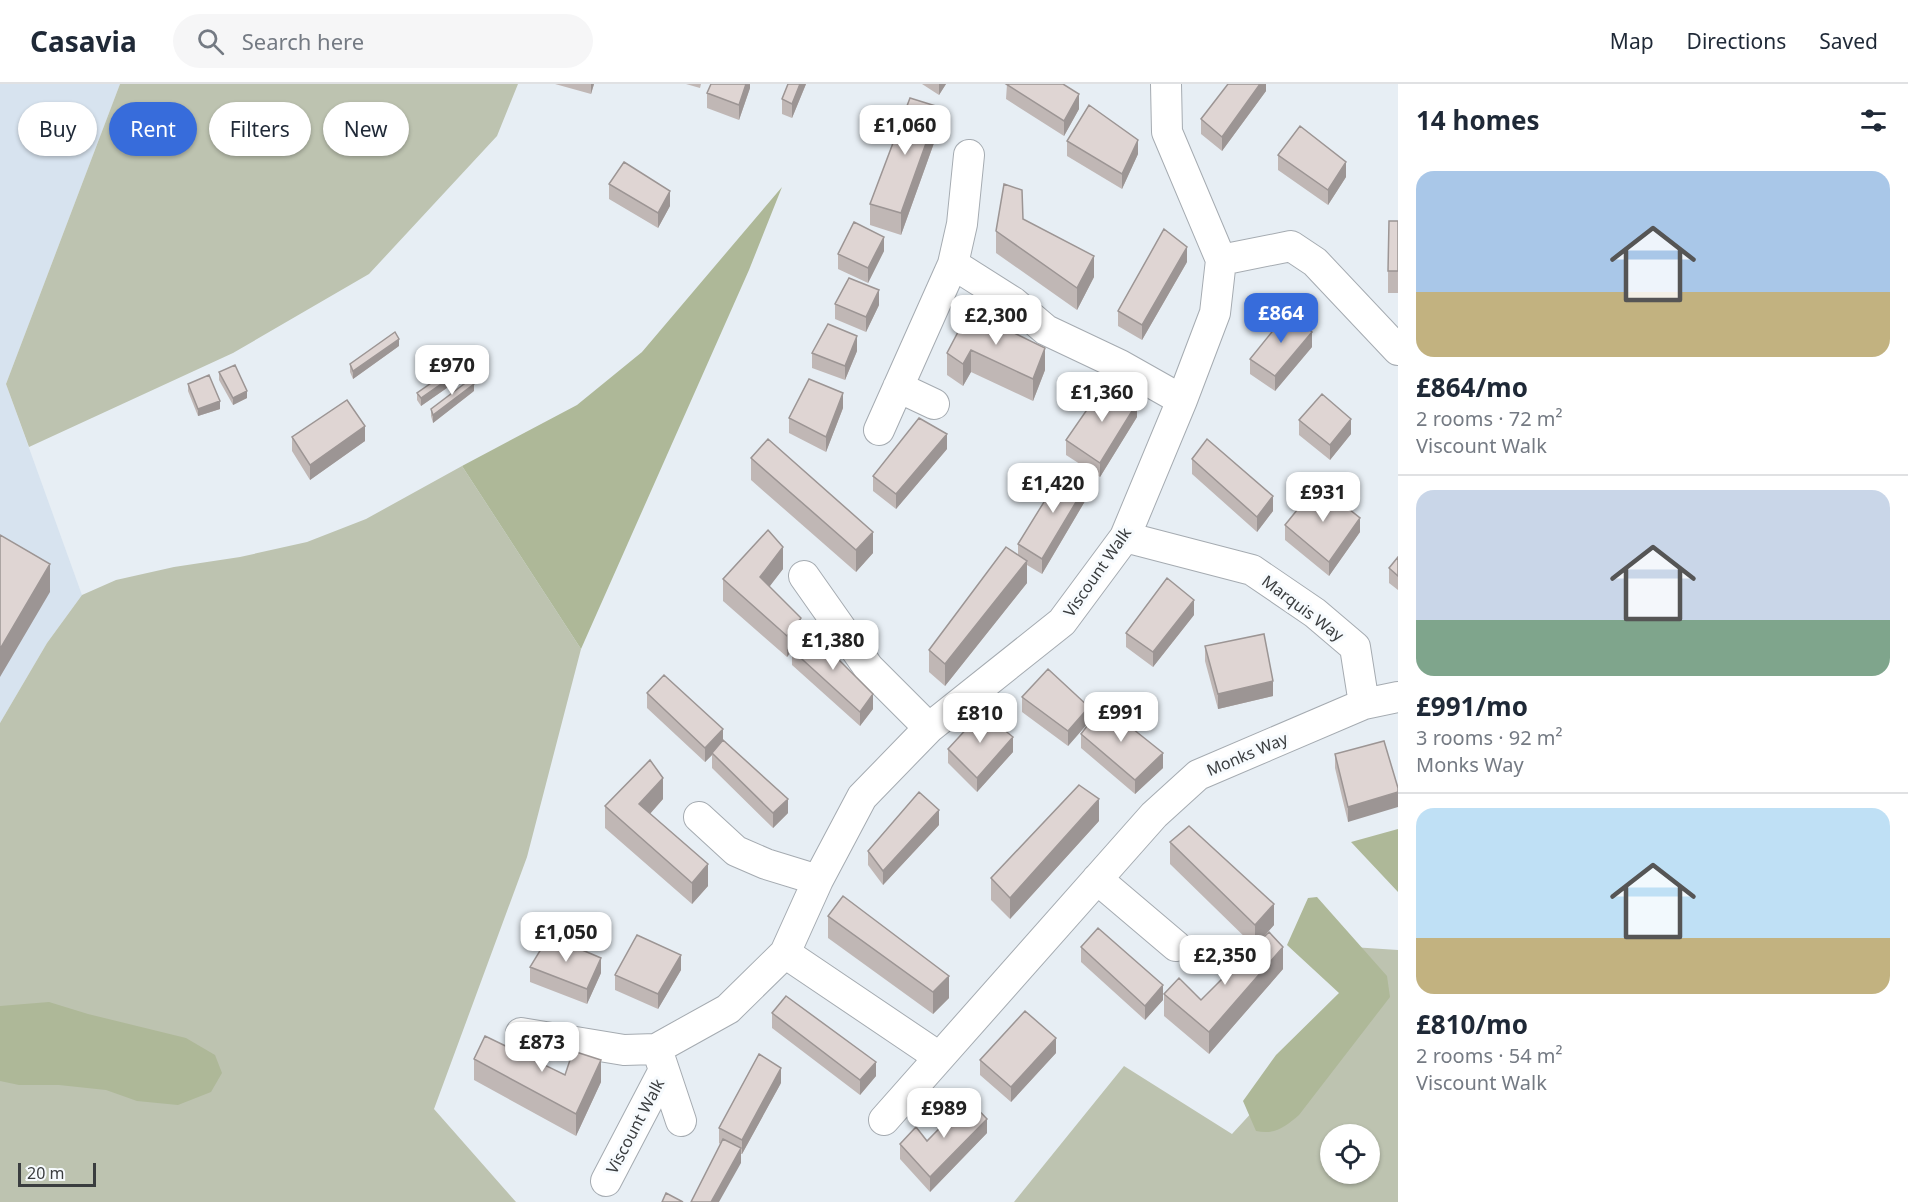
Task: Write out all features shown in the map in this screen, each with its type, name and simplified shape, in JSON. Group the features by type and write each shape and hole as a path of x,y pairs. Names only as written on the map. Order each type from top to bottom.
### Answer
{"street":[{"name":"Viscount Walk","path":"606,1181 660,1060 728,1009 785,953 818,880 862,797 929,728 1062,622 1125,537 1182,400 1215,313 1221,260 1167,132 1166,84"},
{"path":"879,430 953,264 962,224 969,155"},
{"path":"1221,260 1292,246 1315,262 1398,350"},
{"path":"953,264 1013,302 1046,330 1120,365 1182,400"},
{"path":"898,387 934,404"},
{"name":"Marquis Way","path":"1125,537 1251,570 1315,613 1354,647 1364,704"},
{"path":"804,576 868,667 929,728"},
{"name":"Monks Way","path":"884,1120 1154,815 1198,775 1364,704 1398,697"},
{"path":"699,817 736,851 766,864 818,880"},
{"path":"1097,879 1176,946"},
{"path":"785,953 939,1057"},
{"name":"Viscount Walk","path":"521,1033 624,1050 660,1060"},
{"name":"Viscount Walk","path":"660,1060 681,1121"}],"shaded area":[{"path":"0,84 120,84 113,102 109,102 109,113 97,145 97,102 18,102 18,156 93,156 6,384 82,595 47,643 0,723"}],"green space":[{"path":"120,84 518,84 497,136 369,274 233,353 29,447 6,384 93,156 97,156 97,145 109,113 109,156 197,156 197,102 113,102"},
{"path":"782,187 749,270 581,649 462,466 577,405 642,352"},
{"path":"462,466 581,649 527,857 434,1109 516,1202 0,1202 0,723 47,643 82,595 116,580 307,542 366,519"},
{"path":"1398,829 1398,892 1351,842"},
{"path":"1317,897 1387,976 1390,997 1299,1115 1274,1131 1256,1131 1243,1101 1276,1055 1339,993 1287,945 1308,898"},
{"path":"1352,947 1398,950 1398,1202 1014,1202 1124,1066 1232,1134 1354,1001"},
{"path":"49,1002 186,1038 215,1055 222,1073 211,1092 178,1105 137,1101 106,1090 59,1085 19,1085 0,1081 0,1006"}],"building":[{"path":"711,84 746,84 739,105 707,93"},
{"path":"788,84 800,84 792,104 782,99"},
{"path":"1006,84 1063,84 1079,94 1064,121"},
{"path":"1228,84 1260,84 1222,137 1201,119"},
{"path":"910,98 939,107 901,213 870,204"},
{"path":"1089,105 1138,140 1122,174 1067,141"},
{"path":"1300,126 1346,162 1328,190 1278,155"},
{"path":"624,162 670,191 658,213 609,184"},
{"path":"1004,184 1022,190 1023,219 1094,256 1077,288 996,231"},
{"path":"1389,221 1398,221 1398,271 1388,271"},
{"path":"854,222 884,237 868,268 838,254"},
{"path":"1164,229 1187,247 1142,325 1118,311"},
{"path":"849,278 879,290 866,317 835,304"},
{"path":"969,311 1045,348 1033,379 971,350 963,364 947,353"},
{"path":"1289,311 1312,332 1275,376 1250,359"},
{"path":"828,324 857,336 845,366 812,353"},
{"path":"395,332 399,339 353,371 350,364"},
{"path":"460,363 464,368 421,398 417,393"},
{"path":"235,365 247,391 233,398 219,372"},
{"path":"209,375 220,401 198,409 188,384"},
{"path":"472,378 474,384 433,415 431,409"},
{"path":"809,379 843,393 826,437 789,418"},
{"path":"1104,385 1137,403 1100,463 1066,440"},
{"path":"1322,394 1351,419 1330,445 1299,420"},
{"path":"347,400 365,426 310,465 292,437"},
{"path":"919,418 947,434 896,494 873,476"},
{"path":"768,439 873,532 856,550 751,458"},
{"path":"1207,439 1273,496 1257,517 1192,459"},
{"path":"1065,468 1088,482 1042,559 1018,544"},
{"path":"1318,484 1360,518 1329,562 1285,525"},
{"path":"768,530 783,547 760,577 801,618 787,636 723,579"},
{"path":"0,535 50,564 0,649"},
{"path":"1006,547 1027,561 945,664 929,650"},
{"path":"1398,557 1398,576 1389,568"},
{"path":"1167,578 1194,600 1153,652 1126,633"},
{"path":"811,632 873,694 860,712 792,650"},
{"path":"1264,634 1273,681 1218,694 1205,646"},
{"path":"1048,669 1089,707 1068,731 1022,697"},
{"path":"664,675 723,729 705,748 647,693"},
{"path":"1103,705 1163,753 1135,780 1081,734"},
{"path":"982,712 1013,737 977,778 948,749"},
{"path":"723,740 788,799 773,813 712,753"},
{"path":"1384,741 1398,792 1348,807 1335,754"},
{"path":"650,760 663,778 639,804 708,864 692,883 605,806"},
{"path":"1079,785 1099,799 1010,898 991,878"},
{"path":"919,792 939,810 883,871 868,851"},
{"path":"1189,826 1274,904 1255,925 1170,842"},
{"path":"843,896 949,976 933,992 828,916"},
{"path":"1098,928 1163,985 1145,1006 1081,947"},
{"path":"1269,932 1283,947 1209,1032 1164,994 1179,978 1201,1000"},
{"path":"637,935 681,955 658,994 615,975"},
{"path":"549,936 601,958 587,989 530,967"},
{"path":"786,996 876,1062 860,1080 772,1013"},
{"path":"1025,1011 1056,1038 1011,1087 980,1060"},
{"path":"485,1036 565,1075 573,1051 601,1060 576,1114 474,1059"},
{"path":"759,1054 781,1068 742,1140 719,1128"},
{"path":"968,1099 987,1119 930,1177 900,1144 916,1127 927,1141"},
{"path":"723,1139 741,1148 711,1202 691,1202"},
{"path":"666,1193 683,1202 662,1202"}]}
